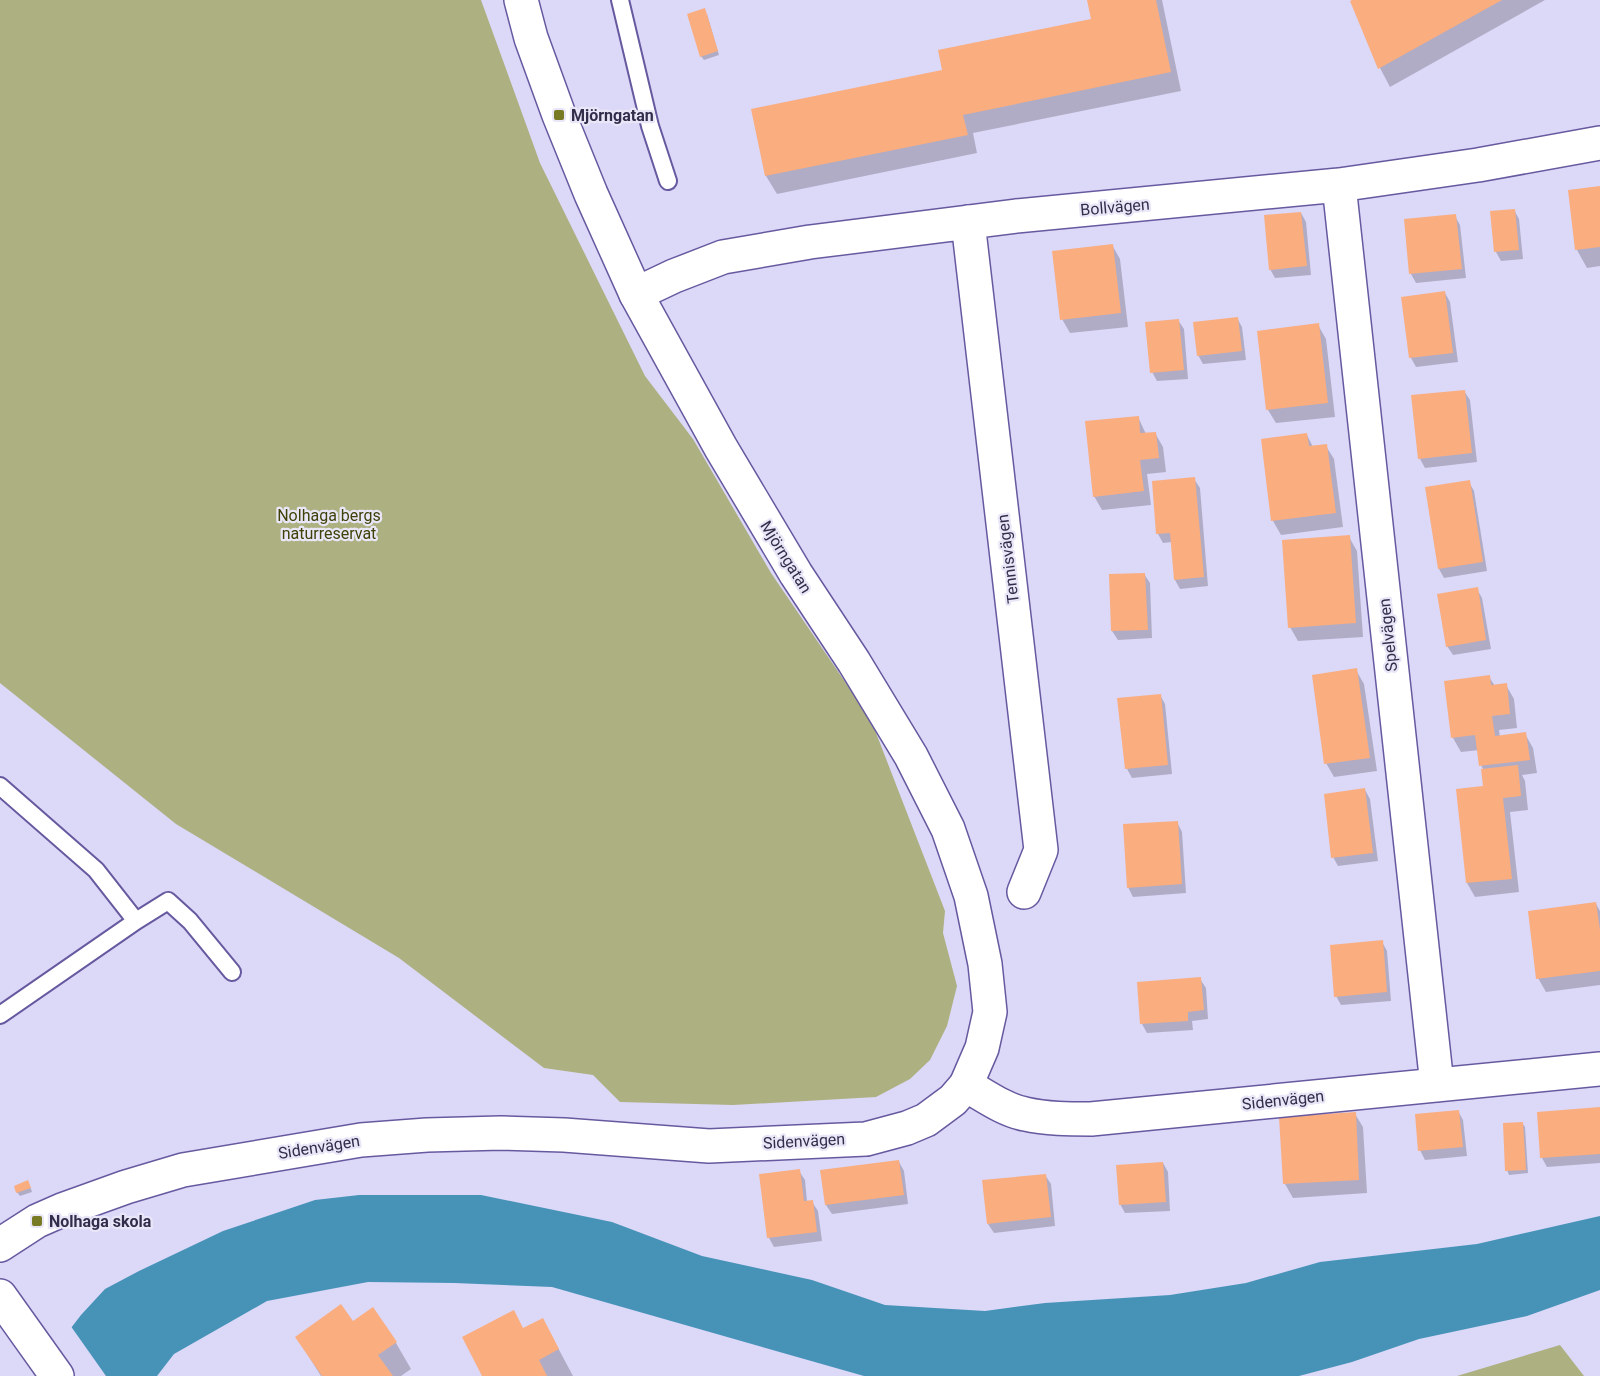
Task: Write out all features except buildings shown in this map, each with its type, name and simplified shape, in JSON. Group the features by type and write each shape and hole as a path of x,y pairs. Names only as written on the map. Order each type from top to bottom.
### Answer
{"street":[{"name":"Mjörngatan","path":"521,0 531,38 559,115 591,194 636,294 721,448 796,574 854,662 911,756 948,829 971,896 985,964 990,1012 982,1048 966,1085"},
{"name":"Bollvägen","path":"636,294 723,257 810,242 968,222 1339,185 1478,165 1600,143"},
{"name":"Spelvägen","path":"1339,185 1437,1085"},
{"name":"Tennisvägen","path":"968,222 1041,850 1024,892"},
{"name":"Sidenvägen","path":"0,1245 37,1221 62,1210 173,1173 361,1140 501,1133 709,1146 866,1138 907,1128 926,1120 953,1100 966,1085 1023,1114 1060,1119 1081,1119 1600,1069"},
{"path":"8,1308 57,1376"}],"lane":[{"path":"620,0 650,126 668,181"},
{"path":"0,786 96,870 136,921"},
{"path":"0,1015 168,901 190,921 232,972"}],"green space":[{"name":"Nolhaga bergs naturreservat","path":"0,0 481,0 540,163 645,376 693,439 771,573 871,720 945,911 943,933 957,986 947,1026 930,1060 910,1079 876,1097 733,1105 620,1102 593,1075 544,1068 399,958 176,824 0,683"},
{"path":"1560,1345 1584,1376 1457,1376"}],"water":[{"path":"359,1195 481,1195 612,1222 702,1256 812,1280 885,1305 985,1311 1045,1303 1170,1295 1246,1283 1320,1262 1477,1244 1600,1216 1600,1290 1527,1316 1419,1339 1352,1362 1299,1376 864,1376 552,1287 368,1282 267,1301 174,1354 157,1376 34,1376 81,1315 105,1289 223,1231 315,1200"}],"pier":[{"path":"70,1325 106,1376 31,1376 32,1374"}],"place":[{"name":"Mjörngatan","path":"559,115"},
{"name":"Nolhaga skola","path":"37,1221"}]}
